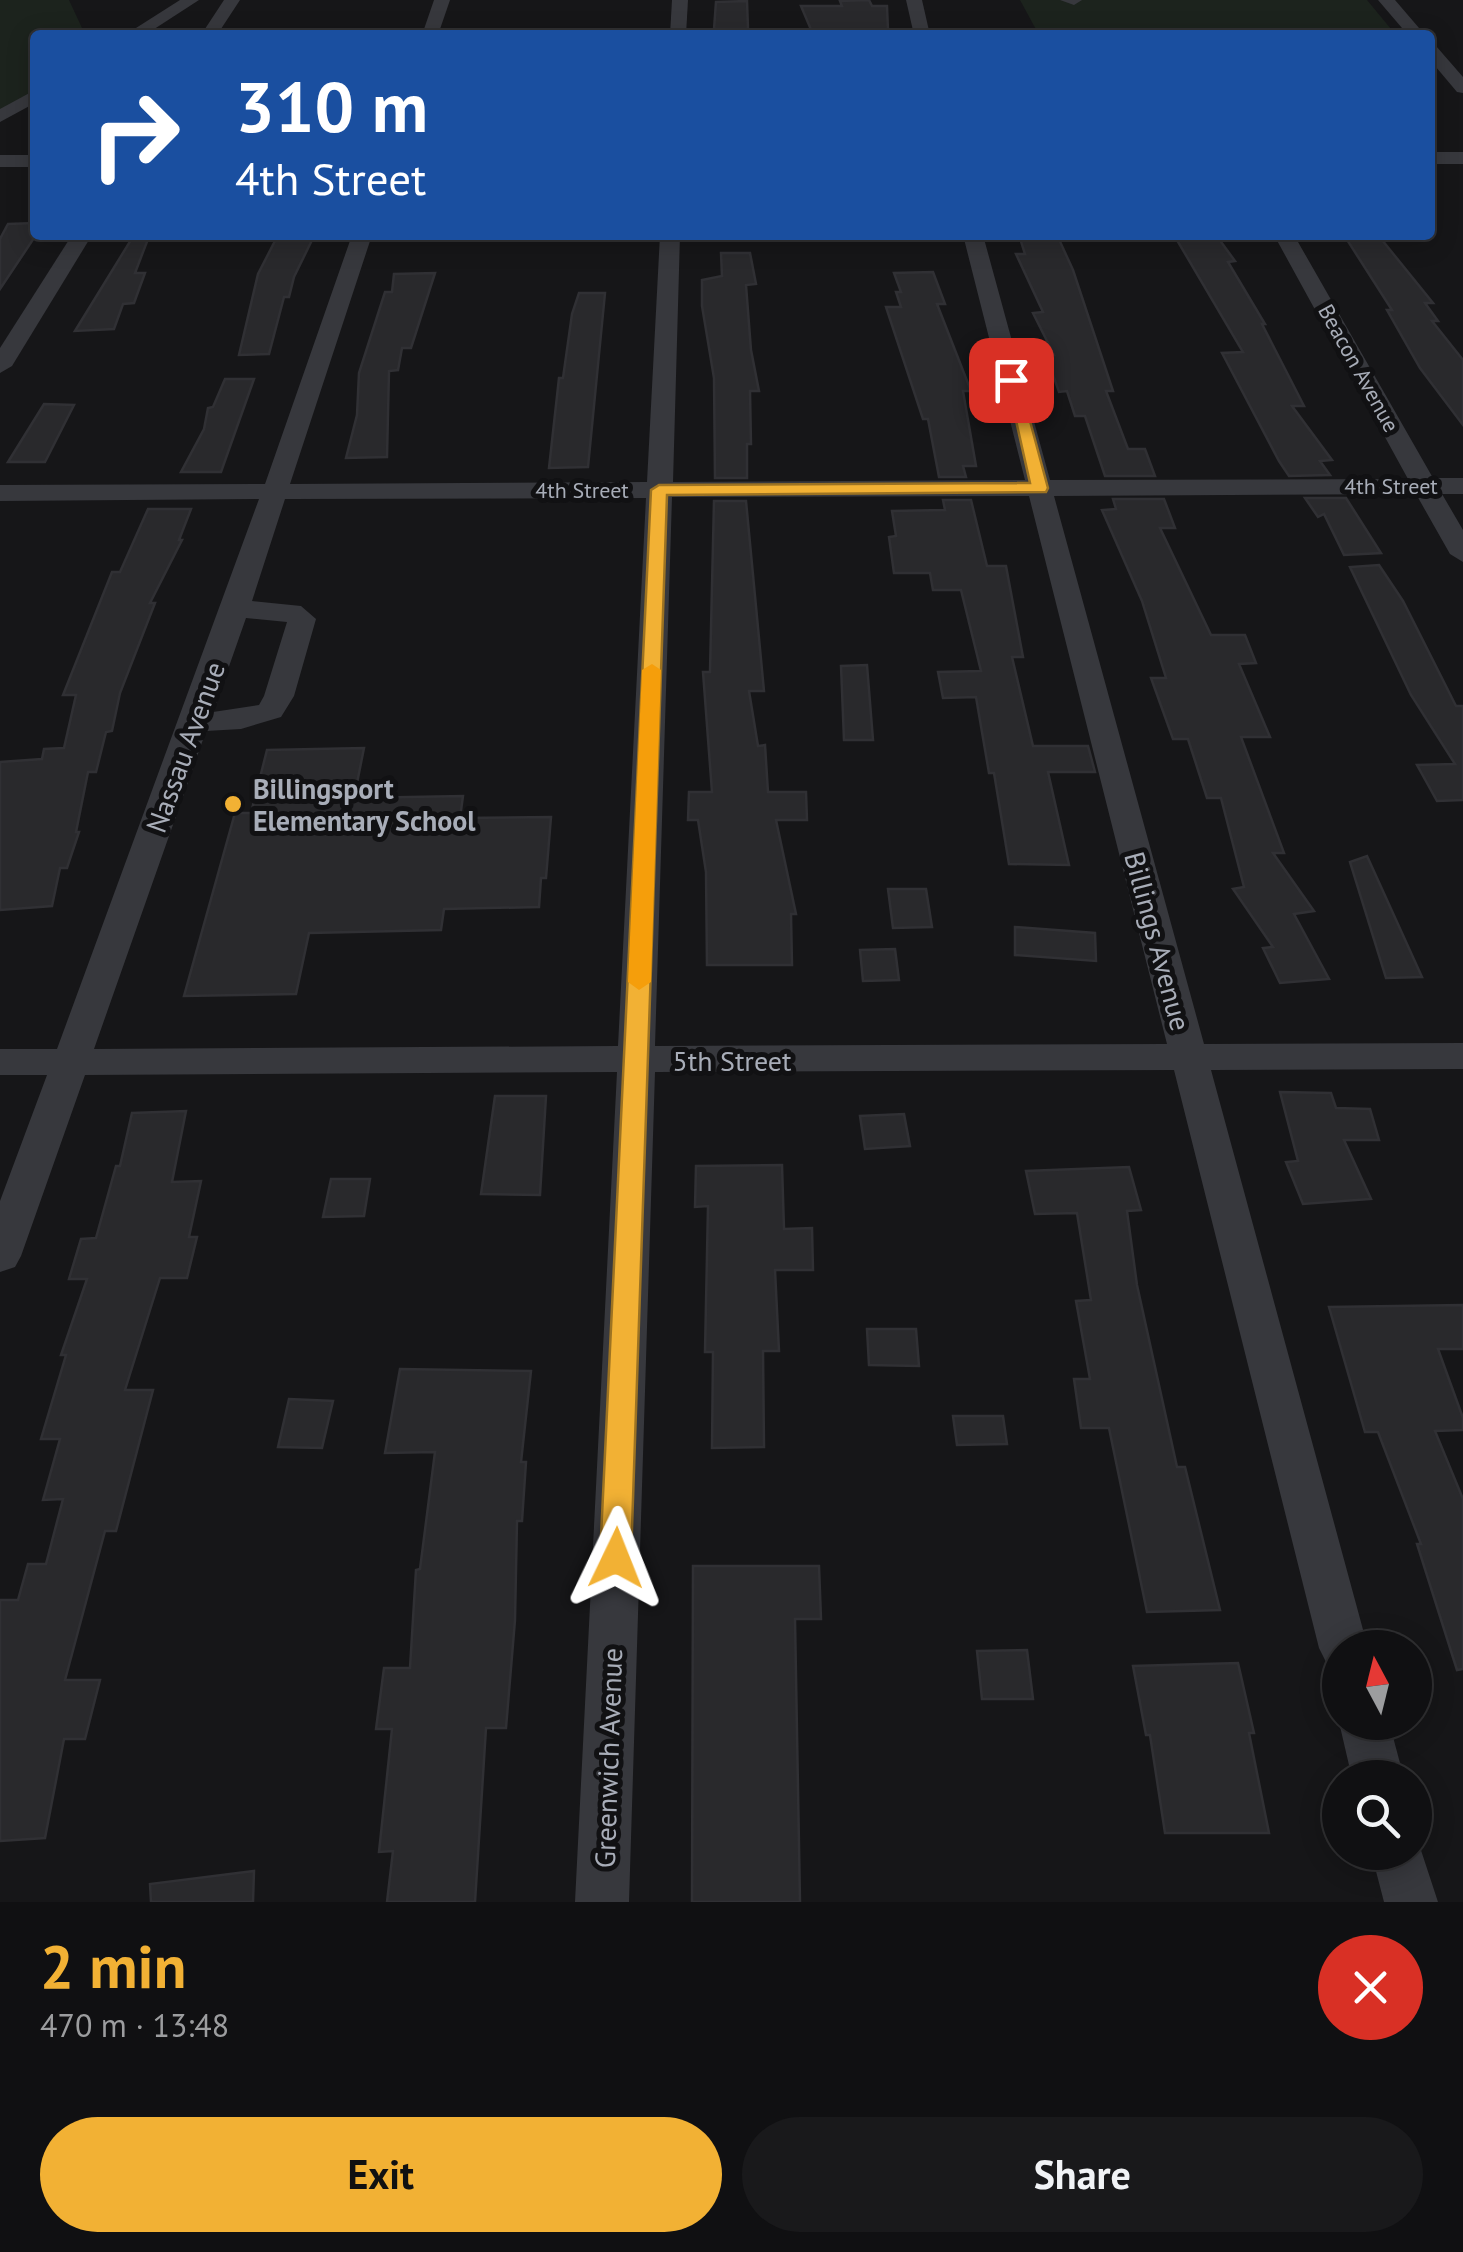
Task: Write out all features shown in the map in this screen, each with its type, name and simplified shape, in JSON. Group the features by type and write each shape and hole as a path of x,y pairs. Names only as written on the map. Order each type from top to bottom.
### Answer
{"street":[{"path":"142,30 191,0"},
{"path":"213,30 232,0"},
{"path":"432,30 442,0"},
{"path":"678,30 680,0"},
{"path":"914,0 921,30"},
{"path":"1386,0 1413,30"},
{"path":"1435,56 1459,84"},
{"path":"0,116 30,98"},
{"path":"1435,158 1463,158"},
{"path":"0,161 30,161"},
{"path":"0,366 79,240"},
{"name":"Nassau Avenue","path":"0,1256 195,722 360,240"},
{"name":"Greenwich Avenue","path":"602,1902 670,240"},
{"name":"Billings Avenue","path":"974,240 1339,1630"},
{"name":"Beacon Avenue","path":"1287,240 1463,554"},
{"name":"4th Street","path":"0,493 1463,486"},
{"path":"195,722 240,720 270,711 279,696 302,619 291,612 235,609"},
{"name":"5th Street","path":"0,1062 1463,1056"},
{"path":"1403,1870 1411,1902"}],"shaded area":[{"path":"0,0 69,0 82,28 99,30 30,30 30,96 0,114"},
{"path":"1020,0 1367,0 1392,30 1036,30"}],"building":[{"path":"869,0 872,6 887,6 888,30 811,30 801,6 842,6 840,1"},
{"path":"747,1 748,29 714,29 716,2"},
{"path":"30,223 33,240 0,289 0,239 8,224"},
{"path":"131,240 148,240 135,273 145,273 134,303 123,304 114,329 75,331"},
{"path":"275,240 312,240 289,297 284,297 269,354 239,355 258,274"},
{"path":"1021,240 1059,240 1113,391 1106,391 1128,449 1145,449 1155,476 1105,476 1085,416 1075,416 1067,391 1059,392 1046,355 1054,355 1033,313 1043,312 1016,254 1025,254"},
{"path":"1177,240 1220,240 1235,261 1228,262 1265,324 1304,406 1292,406 1332,460 1320,461 1330,475 1289,476 1222,353 1243,352"},
{"path":"1347,240 1382,240 1433,303 1425,303 1438,321 1432,321 1463,360 1463,425 1420,368 1387,310 1392,310"},
{"path":"721,253 750,253 756,284 746,285 759,391 750,391 747,478 715,478 714,378 702,306 702,280 722,276"},
{"path":"933,272 945,304 937,304 971,391 963,391 976,466 963,466 966,477 939,477 928,419 923,419 886,307 901,307 896,292 901,292 894,273"},
{"path":"435,273 411,348 402,348 398,370 389,371 387,457 346,458 357,415 359,373 385,292 392,292 394,274"},
{"path":"579,293 605,293 588,467 549,468 559,378 563,378"},
{"path":"225,379 254,379 221,472 181,472 204,429 208,408 213,407"},
{"path":"44,404 74,405 45,462 8,462"},
{"path":"1305,498 1346,498 1381,553 1344,555 1324,514 1318,517"},
{"path":"1113,499 1164,499 1175,528 1160,528 1211,635 1245,635 1256,663 1239,664 1270,737 1241,737 1284,853 1273,853 1314,911 1294,914 1329,979 1280,983 1263,948 1273,947 1233,889 1244,887 1221,798 1207,798 1188,739 1173,739 1151,678 1166,678 1142,601 1102,510 1116,509"},
{"path":"943,500 971,500 987,566 1006,566 1023,657 1012,657 1033,746 1088,746 1095,772 1048,772 1069,865 1009,864 976,697 943,698 938,672 981,671 961,590 933,590 930,573 894,573 889,537 896,536 892,511 945,510"},
{"path":"714,501 746,501 764,691 749,691 758,746 765,745 768,792 806,792 807,820 776,820 796,914 791,914 792,965 707,965 706,872 698,820 688,820 689,792 712,792 703,672 710,672"},
{"path":"148,509 191,509 182,540 150,603 155,603 120,693 112,731 106,732 96,772 88,772 79,832 67,868 60,868 52,906 0,910 0,762 42,759 44,749 64,748 76,695 63,695 112,572 120,572"},
{"path":"1379,565 1403,601 1456,706 1463,706 1463,800 1437,801 1417,765 1455,764 1411,695 1350,567"},
{"path":"867,665 873,740 844,740 841,666"},
{"path":"364,748 354,798 463,796 460,818 551,817 546,878 541,878 539,907 444,909 441,930 309,933 296,994 184,996 235,813 251,813 267,750"},
{"path":"1367,856 1422,977 1386,978 1350,862"},
{"path":"888,889 926,889 932,927 893,928"},
{"path":"1015,927 1095,933 1096,961 1015,955"},
{"path":"895,949 899,980 863,981 860,950"},
{"path":"1280,1092 1331,1093 1336,1108 1370,1109 1379,1140 1344,1140 1371,1199 1303,1204 1286,1162 1298,1161"},
{"path":"495,1096 546,1096 540,1195 481,1194"},
{"path":"186,1111 172,1182 201,1181 189,1237 197,1237 187,1278 160,1278 125,1390 153,1390 116,1531 105,1531 65,1680 100,1680 85,1739 64,1739 45,1838 0,1841 0,1600 18,1600 28,1564 46,1564 63,1499 43,1500 60,1439 41,1439 66,1355 61,1355 87,1279 69,1279 81,1239 96,1238 116,1166 120,1166 132,1113"},
{"path":"904,1114 910,1146 865,1149 860,1116"},
{"path":"782,1165 784,1229 812,1228 813,1270 775,1270 779,1351 763,1351 764,1447 712,1448 713,1352 705,1352 708,1206 695,1207 696,1166"},
{"path":"1129,1167 1141,1210 1127,1211 1137,1285 1177,1467 1185,1467 1220,1610 1147,1612 1109,1428 1081,1428 1074,1379 1090,1379 1076,1301 1091,1300 1077,1213 1035,1214 1026,1171"},
{"path":"331,1179 370,1179 364,1216 323,1217"},
{"path":"1463,1305 1463,1349 1438,1349 1463,1418 1463,1430 1435,1431 1463,1499 1463,1669 1457,1670 1417,1544 1421,1544 1378,1432 1365,1432 1329,1307"},
{"path":"867,1329 916,1329 919,1366 869,1365"},
{"path":"400,1369 531,1371 521,1462 526,1462 522,1521 517,1521 515,1620 506,1728 486,1728 475,1902 387,1902 393,1851 379,1852 392,1729 376,1729 384,1668 410,1668 416,1570 420,1569 435,1452 385,1453"},
{"path":"289,1399 333,1401 322,1448 278,1447"},
{"path":"953,1416 1003,1416 1007,1444 957,1445"},
{"path":"693,1566 819,1566 821,1619 795,1619 800,1902 692,1902"},
{"path":"1027,1650 1033,1699 982,1699 977,1651"},
{"path":"1238,1663 1254,1733 1249,1733 1269,1833 1165,1833 1150,1735 1146,1735 1133,1666"},
{"path":"254,1871 253,1902 151,1902 150,1884"}],"slow traffic":[{"path":"639,982 652,670"}],"place":[{"name":"Billingsport Elementary School","path":"233,804"}],"route":[{"path":"616,1558 659,490 1040,488 1011,380"}]}
